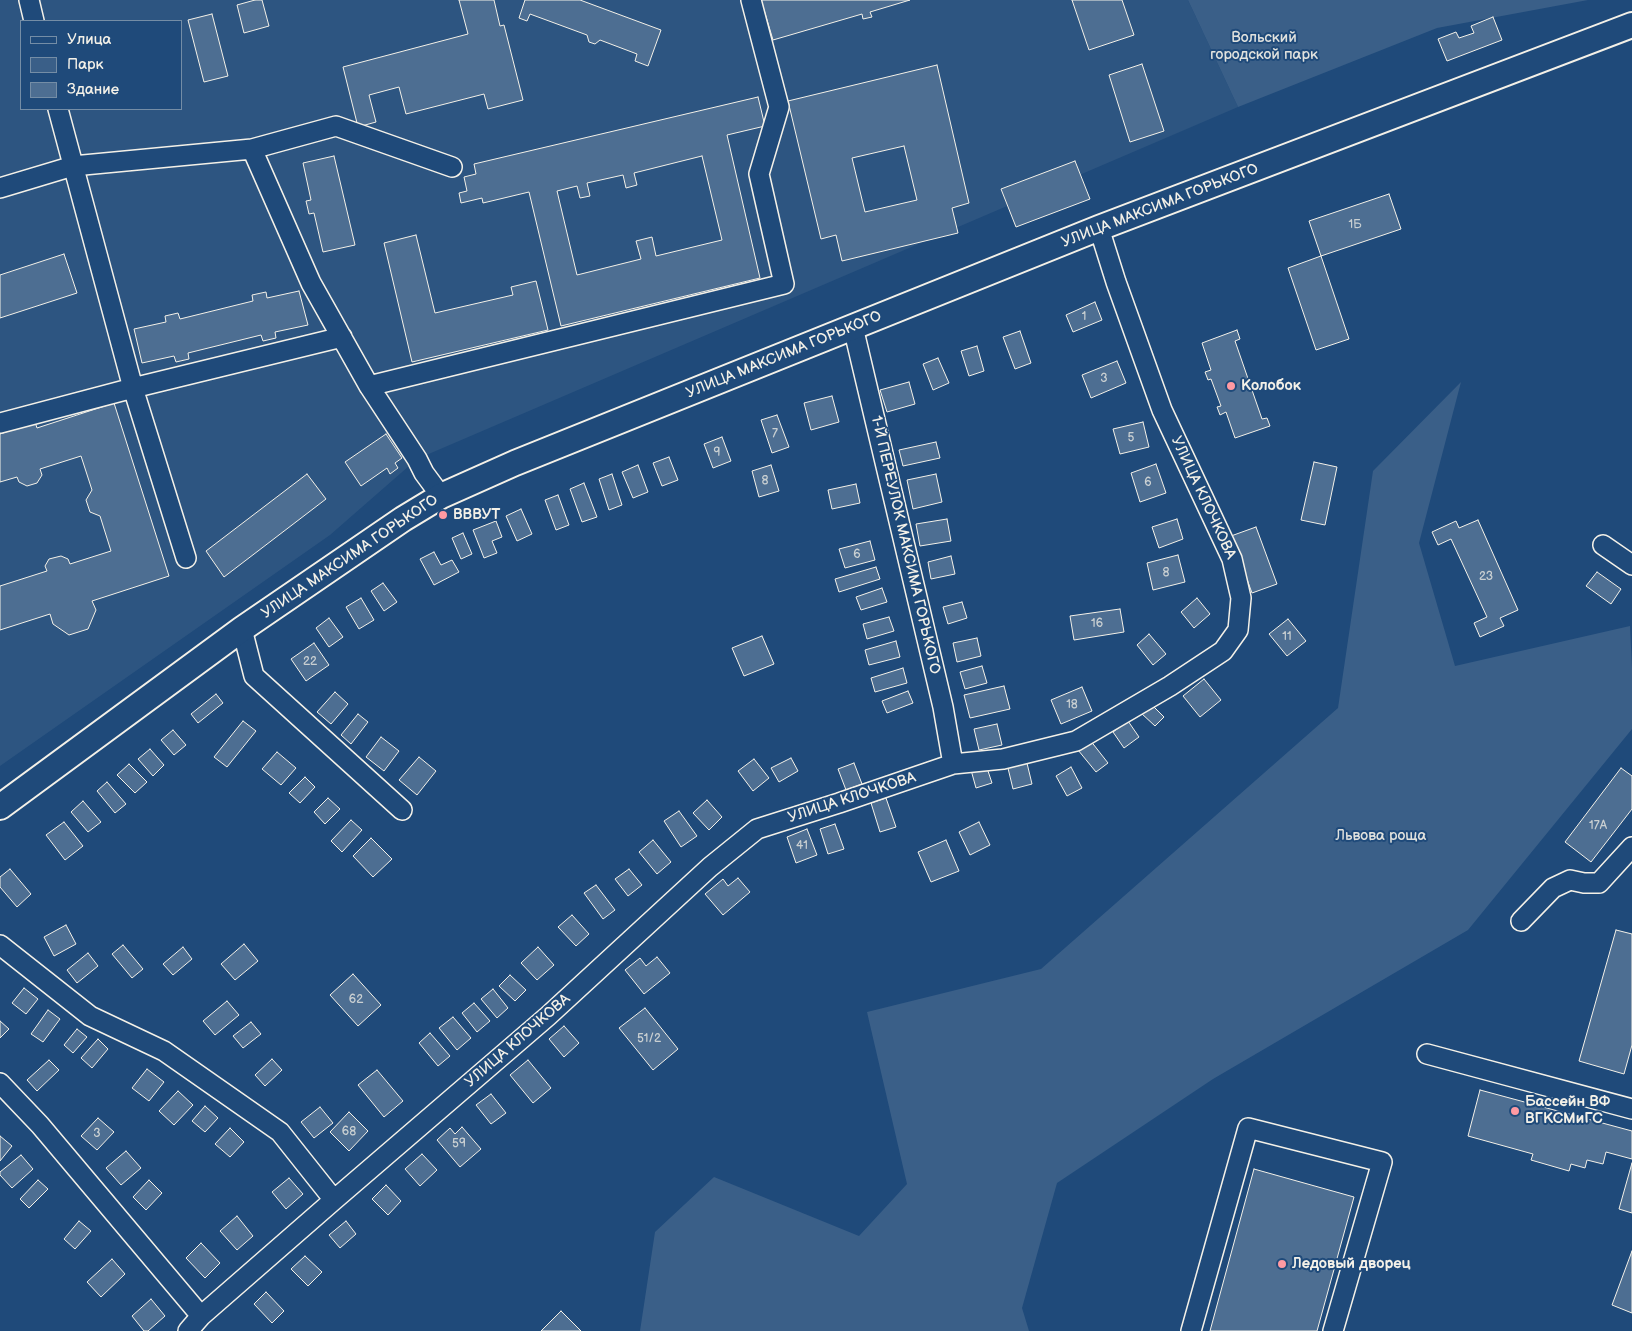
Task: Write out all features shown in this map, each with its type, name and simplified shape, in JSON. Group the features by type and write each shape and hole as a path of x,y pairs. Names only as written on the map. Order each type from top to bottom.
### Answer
{"main road":[{"name":"УЛИЦА МАКСИМА ГОРЬКОГО","path":"0,807 242,630 403,519 441,496 515,463 1099,228 1632,25"}],"street":[{"path":"29,0 34,20"},
{"path":"369,386 784,284 759,174 779,107 750,0"},
{"path":"58,110 133,388 186,558"},
{"path":"0,188 73,166 252,149 336,126 452,167"},
{"path":"252,149 311,283 369,386 417,459 424,473 441,496"},
{"name":"УЛИЦА КЛОЧКОВА","path":"188,1331 201,1316 548,1016 710,867 757,829 952,764 1003,759 1076,741 1170,686 1223,651 1238,630 1241,598 1232,559 1162,410 1116,282 1099,228"},
{"name":"1-Й ПЕРЕУЛОК МАКСИМА ГОРЬКОГО","path":"853,327 943,707 952,764"},
{"path":"0,423 133,388 342,337"},
{"path":"1603,545 1632,565"},
{"path":"242,630 254,676 402,810"},
{"path":"1521,921 1554,888 1570,880 1584,883 1599,883 1632,847"},
{"path":"0,945 90,1016 164,1051 280,1132 334,1200"},
{"path":"1427,1054 1632,1109"},
{"path":"0,1083 40,1125 201,1316"},
{"path":"1191,1331 1248,1128 1382,1162 1332,1331"}],"shaded area":[{"path":"0,0 1188,0 1238,107 417,459 330,535 0,766"}],"green space":[{"name":"Вольский городской парк","path":"1188,0 1588,0 1437,28 1238,107"},
{"name":"Львова роща","path":"1461,382 1419,543 1455,666 1630,626 1632,668 1632,729 1468,930 1213,1079 1057,1183 1022,1308 1029,1331 640,1331 655,1232 714,1177 859,1236 907,1184 867,1012 1041,969 1338,708 1373,471"}],"building":[{"path":"262,0 269,26 244,33 237,5"},
{"path":"459,0 494,0 500,26 504,25 523,100 488,109 484,94 406,114 399,87 369,95 376,122 358,127 343,67 468,34"},
{"path":"525,0 580,0 661,30 648,66 635,61 637,54 600,40 595,44 589,42 587,35 530,14 527,21 519,18"},
{"path":"761,0 910,0 870,12 872,17 863,19 862,14 773,40"},
{"path":"1072,0 1122,0 1134,35 1089,50"},
{"path":"212,14 228,76 204,82 188,20"},
{"path":"1493,17 1502,40 1447,61 1438,39 1456,32 1459,38 1474,33 1471,26"},
{"path":"1142,64 1164,131 1130,142 1109,75"},
{"path":"937,65 969,203 952,208 958,233 842,261 836,235 821,239 788,101","holes":["904,146 917,200 865,212 852,158"]},
{"path":"758,97 765,126 727,135 760,278 561,326 529,192 483,203 482,198 461,203 459,193 467,191 464,177 476,174 474,164","holes":["702,156 722,240 656,256 652,237 636,241 641,259 577,275 557,191 577,186 580,198 590,196 587,183 623,175 626,188 637,185 634,173"]},
{"path":"334,156 355,245 323,252 314,213 309,214 306,201 311,200 303,163"},
{"path":"1075,161 1090,199 1016,227 1001,189"},
{"path":"1389,194 1401,229 1321,256 1309,221"},
{"path":"416,235 435,313 513,295 511,287 536,281 548,330 412,362 384,243"},
{"path":"64,254 77,293 0,318 0,275"},
{"path":"1321,256 1349,339 1316,350 1288,268"},
{"path":"299,291 308,325 275,332 276,338 263,341 261,335 188,353 189,359 176,362 174,356 142,363 134,329 166,322 165,316 178,313 180,319 253,301 252,295 266,292 267,298"},
{"path":"1095,302 1102,320 1073,332 1066,315"},
{"path":"1237,330 1240,339 1235,341 1262,419 1267,418 1270,426 1235,438 1226,412 1220,415 1217,407 1221,406 1211,379 1208,380 1205,372 1211,370 1202,343"},
{"path":"1020,331 1031,363 1015,369 1003,337"},
{"path":"977,346 984,371 969,376 961,351"},
{"path":"938,358 949,383 933,390 923,364"},
{"path":"1117,361 1126,383 1091,398 1082,375"},
{"path":"909,382 915,404 887,412 880,390"},
{"path":"832,396 839,422 811,430 804,403"},
{"path":"114,403 169,576 92,601 96,610 88,629 69,635 53,624 50,614 0,630 0,586 47,571 45,566 49,559 61,556 68,559 70,564 111,551 100,516 90,512 86,500 92,490 81,456 40,469 42,475 37,483 27,486 19,482 17,477 0,482 0,434 35,422 37,428"},
{"path":"777,415 789,447 772,453 761,420"},
{"path":"1143,422 1149,447 1120,454 1113,429"},
{"path":"386,434 402,458 395,463 398,468 390,474 387,468 361,486 345,462"},
{"path":"722,437 731,461 713,468 704,444"},
{"path":"936,442 940,458 903,466 899,450"},
{"path":"669,457 678,480 662,486 653,463"},
{"path":"1314,462 1337,467 1325,525 1301,520"},
{"path":"1156,464 1166,493 1140,502 1131,473"},
{"path":"638,465 648,492 633,498 622,472"},
{"path":"771,465 779,491 759,497 752,471"},
{"path":"307,474 326,499 224,577 206,551"},
{"path":"612,474 622,505 609,510 599,479"},
{"path":"936,474 942,502 913,509 907,480"},
{"path":"584,483 597,517 582,522 570,489"},
{"path":"856,484 860,503 832,509 828,490"},
{"path":"558,495 569,525 556,530 545,500"},
{"path":"521,509 532,534 517,541 506,516"},
{"path":"947,519 951,541 920,546 916,524"},
{"path":"1177,519 1183,539 1159,548 1152,527"},
{"path":"1478,520 1518,610 1500,618 1504,626 1480,637 1474,623 1487,617 1451,539 1438,545 1432,532 1456,521 1459,528"},
{"path":"496,521 502,537 492,541 497,553 484,558 473,530"},
{"path":"1256,527 1277,584 1252,593 1231,536"},
{"path":"463,533 472,554 461,559 452,538"},
{"path":"870,541 875,560 845,568 839,549"},
{"path":"434,552 441,565 452,560 459,572 434,585 420,559"},
{"path":"1178,555 1185,582 1153,590 1147,563"},
{"path":"951,556 955,574 931,579 928,562"},
{"path":"876,567 880,579 839,592 835,579"},
{"path":"1597,572 1621,589 1611,604 1586,586"},
{"path":"383,583 397,602 384,611 371,591"},
{"path":"882,588 887,602 861,610 856,597"},
{"path":"361,598 374,620 359,629 346,607"},
{"path":"1197,598 1210,614 1194,628 1181,612"},
{"path":"962,602 967,618 948,624 943,607"},
{"path":"1120,609 1124,632 1074,640 1070,616"},
{"path":"889,617 894,631 867,639 863,624"},
{"path":"329,618 343,637 329,647 316,628"},
{"path":"1288,619 1306,641 1287,656 1269,634"},
{"path":"1149,634 1166,654 1153,665 1137,645"},
{"path":"762,636 774,664 744,676 732,648"},
{"path":"977,638 981,656 957,662 953,643"},
{"path":"896,641 900,657 869,665 865,650"},
{"path":"314,643 329,665 306,681 291,659"},
{"path":"982,666 987,683 965,689 960,672"},
{"path":"903,668 907,683 875,692 871,678"},
{"path":"1204,679 1221,700 1200,717 1183,696"},
{"path":"1004,686 1010,709 970,718 964,695"},
{"path":"1082,687 1092,711 1061,724 1051,700"},
{"path":"908,691 913,703 887,713 882,701"},
{"path":"335,692 348,704 331,724 317,712"},
{"path":"216,694 223,703 198,723 191,714"},
{"path":"1151,704 1164,717 1155,726 1141,713"},
{"path":"358,714 368,722 351,744 341,735"},
{"path":"243,721 256,731 227,767 214,757"},
{"path":"1128,721 1139,737 1124,748 1113,732"},
{"path":"997,724 1002,745 979,750 974,729"},
{"path":"173,730 186,745 174,755 161,740"},
{"path":"381,737 399,751 384,771 366,757"},
{"path":"1090,740 1108,763 1096,772 1078,750"},
{"path":"150,749 164,765 153,776 138,759"},
{"path":"277,752 296,768 281,785 262,769"},
{"path":"419,757 436,771 417,795 399,780"},
{"path":"791,758 798,771 779,782 771,768"},
{"path":"754,759 769,778 753,791 738,771"},
{"path":"1026,759 1032,784 1013,789 1007,764"},
{"path":"854,763 862,784 846,790 838,769"},
{"path":"129,764 147,782 135,793 117,775"},
{"path":"986,765 992,783 976,788 971,770"},
{"path":"1071,767 1082,788 1067,796 1056,776"},
{"path":"1621,768 1632,776 1632,809 1591,862 1565,842"},
{"path":"305,777 315,787 300,803 289,793"},
{"path":"107,782 126,804 115,813 97,791"},
{"path":"328,798 340,809 325,824 314,812"},
{"path":"886,798 896,827 880,832 871,803"},
{"path":"707,800 722,817 709,830 693,813"},
{"path":"83,801 101,822 88,832 71,812"},
{"path":"679,811 697,836 681,847 664,821"},
{"path":"351,820 362,830 342,852 331,841"},
{"path":"64,822 83,846 65,860 46,835"},
{"path":"979,822 990,845 970,855 959,832"},
{"path":"835,824 844,849 828,854 820,829"},
{"path":"807,829 817,855 796,863 787,837"},
{"path":"371,838 392,859 373,877 353,856"},
{"path":"653,840 671,862 657,874 639,852"},
{"path":"946,840 959,871 931,882 918,852"},
{"path":"10,869 31,894 17,907 0,887 0,877"},
{"path":"629,869 642,885 628,896 615,879"},
{"path":"738,878 750,892 723,915 705,894 723,879 728,886"},
{"path":"596,885 615,910 603,919 584,893"},
{"path":"572,915 589,934 576,946 558,927"},
{"path":"66,925 76,944 54,956 44,937"},
{"path":"1616,930 1632,934 1632,1045 1624,1074 1579,1061"},
{"path":"244,944 258,961 235,980 221,964"},
{"path":"123,945 143,969 132,978 112,954"},
{"path":"183,947 192,959 173,975 163,964"},
{"path":"538,947 554,965 537,980 521,963"},
{"path":"88,953 98,966 77,983 67,970"},
{"path":"657,957 670,973 644,994 625,970 640,958 646,966"},
{"path":"353,974 381,1005 358,1026 330,995"},
{"path":"510,975 526,990 515,1001 499,986"},
{"path":"24,988 38,999 26,1014 12,1003"},
{"path":"493,989 508,1008 497,1018 481,999"},
{"path":"227,1001 239,1015 215,1035 203,1021"},
{"path":"474,1003 490,1021 477,1032 462,1013"},
{"path":"645,1008 678,1049 653,1070 619,1028"},
{"path":"48,1010 60,1019 43,1042 31,1034"},
{"path":"453,1017 471,1038 457,1050 439,1028"},
{"path":"0,1021 9,1029 0,1038"},
{"path":"251,1022 261,1034 243,1048 233,1036"},
{"path":"564,1026 579,1043 564,1057 549,1039"},
{"path":"77,1029 87,1037 73,1053 64,1045"},
{"path":"430,1033 450,1056 438,1066 419,1043"},
{"path":"98,1039 108,1049 92,1068 81,1058"},
{"path":"272,1059 282,1070 265,1086 255,1075"},
{"path":"49,1060 59,1070 37,1091 27,1080"},
{"path":"528,1060 551,1088 533,1103 510,1075"},
{"path":"147,1069 164,1082 149,1101 132,1088"},
{"path":"377,1070 403,1101 384,1117 358,1085"},
{"name":"Бассейн ВФ ВГКСМиГС","path":"1480,1090 1632,1131 1632,1159 1606,1152 1603,1164 1587,1160 1585,1168 1571,1164 1569,1171 1531,1160 1533,1154 1468,1136"},
{"path":"178,1091 193,1105 174,1125 159,1111"},
{"path":"491,1094 506,1113 491,1124 476,1105"},
{"path":"205,1106 218,1118 205,1132 192,1121"},
{"path":"320,1107 333,1123 314,1138 301,1122"},
{"path":"349,1112 368,1131 349,1151 330,1132"},
{"path":"98,1118 114,1132 97,1150 81,1136"},
{"path":"462,1127 481,1149 460,1167 437,1140 450,1128 455,1134"},
{"path":"230,1128 244,1142 230,1157 215,1144"},
{"path":"0,1136 12,1146 0,1161"},
{"path":"126,1151 141,1168 121,1185 106,1168"},
{"path":"422,1154 437,1170 420,1186 405,1169"},
{"path":"21,1155 33,1169 12,1188 0,1175 0,1172"},
{"path":"1632,1163 1632,1213 1619,1209"},
{"name":"Ледовый дворец","path":"1254,1169 1354,1197 1317,1331 1210,1331"},
{"path":"289,1178 303,1194 286,1209 272,1192"},
{"path":"38,1180 48,1189 29,1208 20,1199"},
{"path":"149,1180 162,1193 146,1210 133,1197"},
{"path":"386,1185 401,1201 388,1215 372,1199"},
{"path":"237,1216 253,1236 237,1250 220,1231"},
{"path":"79,1221 91,1231 75,1249 64,1239"},
{"path":"346,1221 356,1234 340,1248 329,1235"},
{"path":"201,1243 220,1263 205,1278 186,1258"},
{"path":"1632,1251 1632,1313 1612,1305"},
{"path":"305,1256 322,1272 308,1286 291,1269"},
{"path":"112,1259 125,1274 101,1297 87,1282"},
{"path":"266,1292 284,1311 272,1323 254,1304"},
{"path":"151,1299 165,1316 148,1331 144,1331 132,1316"},
{"path":"561,1311 581,1331 541,1331"}],"place":[{"name":"Колобок","path":"1231,386"},
{"name":"ВВВУТ","path":"443,515"},
{"name":"Бассейн ВФ ВГКСМиГС","path":"1515,1111"},
{"name":"Ледовый дворец","path":"1282,1264"}]}
